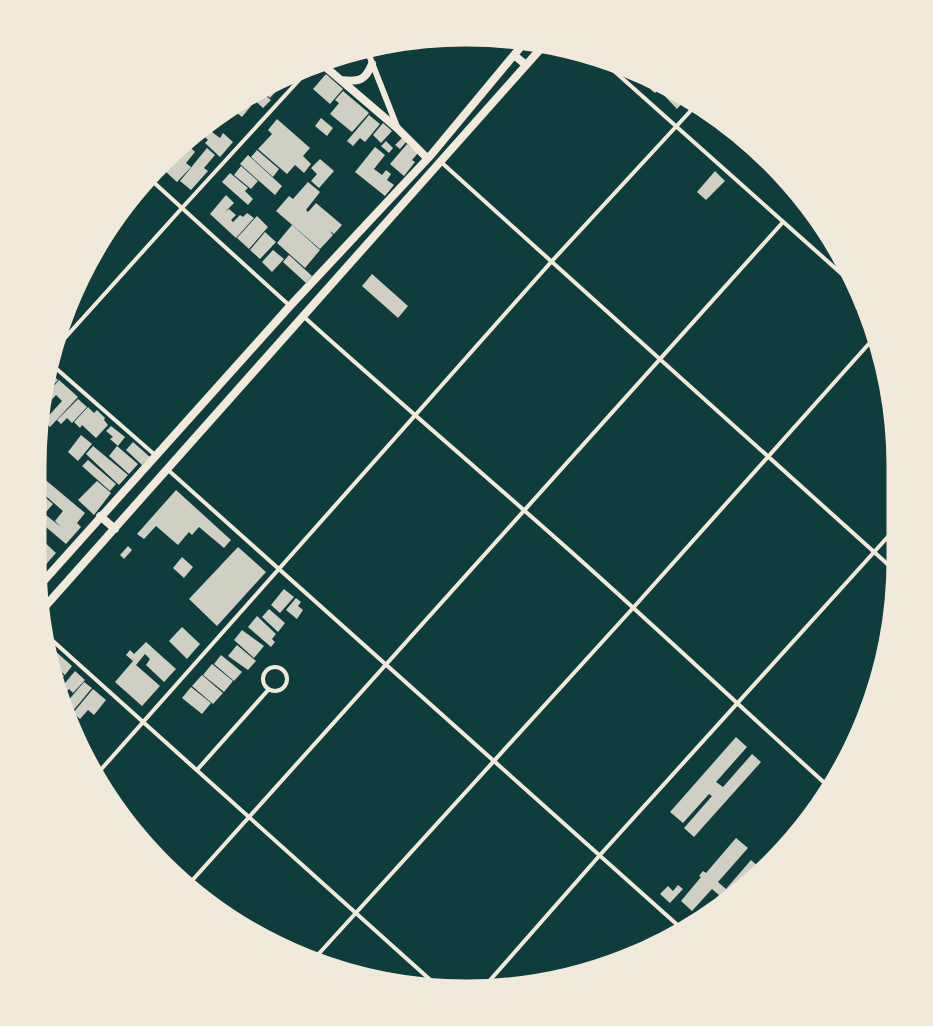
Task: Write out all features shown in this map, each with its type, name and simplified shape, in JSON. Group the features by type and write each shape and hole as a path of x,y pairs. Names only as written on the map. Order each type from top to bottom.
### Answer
{"main road":[{"path":"45,580 100,516 290,306 427,158 520,48"},
{"path":"47,605 539,51"},
{"path":"514,55 526,65"},
{"path":"341,80 360,80 366,76 372,64"},
{"path":"326,68 398,128 427,158"},
{"path":"359,230 370,240"},
{"path":"100,516 115,529"}],"street":[{"path":"369,55 398,128"},
{"path":"613,70 842,274"},
{"path":"63,340 301,78"},
{"path":"100,769 144,722 552,261 692,109"},
{"path":"441,162 889,564"},
{"path":"154,183 290,306"},
{"path":"192,881 783,222"},
{"path":"303,316 415,417 525,510 825,782"},
{"path":"318,955 633,608 870,342"},
{"path":"56,368 155,455"},
{"path":"166,469 678,925"},
{"path":"489,981 600,855 889,536"},
{"path":"52,640 431,980"},
{"path":"275,667 282,669 287,676 286,684 280,690 272,691 269,689 263,680 265,672 275,667"},
{"path":"197,770 269,689"}],"building":[{"path":"326,74 343,89 330,104 313,89"},
{"path":"652,87 658,90 655,93 650,89"},
{"path":"278,89 270,98 267,95"},
{"path":"343,91 369,113 352,132 330,114 339,103 335,100"},
{"path":"661,92 682,103 677,109"},
{"path":"265,96 271,100 263,108 255,101"},
{"path":"249,105 251,106 242,117 236,112"},
{"path":"369,115 380,124 365,142 360,138 353,146 347,141"},
{"path":"321,118 333,128 327,136 315,126"},
{"path":"277,119 310,148 303,156 311,164 304,173 295,165 287,174 258,149 272,134 268,130"},
{"path":"383,123 392,131 381,143 373,135"},
{"path":"216,126 212,132 220,138 223,133 233,142 220,157 205,143 208,140 204,136"},
{"path":"402,138 406,142 400,149 395,145"},
{"path":"386,141 393,148 389,153 381,146"},
{"path":"407,144 418,153 412,160 415,162 404,176 390,164"},
{"path":"190,147 195,152 186,163 191,167 177,182 166,172"},
{"path":"375,147 385,155 374,169 382,175 386,170 391,174 387,180 394,185 385,196 355,172"},
{"path":"207,148 215,155 204,168 208,171 191,190 180,181"},
{"path":"257,150 279,169 273,177 251,157"},
{"path":"248,155 282,186 275,195 240,164"},
{"path":"180,156 167,171 166,170"},
{"path":"320,159 334,171 319,188 311,181 317,174 311,168"},
{"path":"241,166 258,181 251,189 234,175"},
{"path":"715,171 725,181 706,200 697,192"},
{"path":"230,173 248,188 245,191 253,199 248,205 222,182"},
{"path":"308,182 320,192 306,210 308,212 316,203 342,225 334,234 330,231 333,235 320,249 276,211 289,196 293,199"},
{"path":"226,195 234,203 225,212 229,209 236,215 231,220 233,222 240,215 243,217 247,213 254,218 236,238 210,214"},
{"path":"257,216 268,227 249,249 237,238"},
{"path":"292,225 320,250 305,268 277,243"},
{"path":"265,232 276,242 260,259 250,250"},
{"path":"273,250 284,259 272,272 262,262"},
{"path":"289,255 312,276 306,283 283,262"},
{"path":"372,274 408,306 398,318 362,286"},
{"path":"54,376 58,380 52,386"},
{"path":"59,380 78,397 50,427 47,424 47,417 62,401 56,395 49,402 51,389"},
{"path":"78,399 87,407 72,423 67,418 61,424 57,420"},
{"path":"88,407 94,413 97,410 105,418 104,420 108,425 96,438 82,425 80,428 74,422"},
{"path":"111,426 125,437 118,446 110,439 113,437 106,431"},
{"path":"81,435 92,444 78,461 68,452"},
{"path":"133,442 150,457 142,465 126,450"},
{"path":"93,446 128,475 119,485 86,454"},
{"path":"117,446 138,464 129,474 109,456"},
{"path":"88,460 116,484 110,491 82,466"},
{"path":"44,479 85,513 77,523 81,527 66,544 44,525 44,517 46,515 61,527 55,521 63,511 44,494"},
{"path":"97,481 111,493 94,515 78,500"},
{"path":"176,490 231,540 224,548 199,527 192,535 189,532 178,545 156,526 144,539 137,534"},
{"path":"44,496 53,504 46,512 44,510"},
{"path":"44,542 56,553 44,566"},
{"path":"128,546 132,550 124,559 120,555"},
{"path":"238,547 266,572 217,626 189,599"},
{"path":"182,557 193,567 184,578 173,568"},
{"path":"284,589 294,597 280,613 271,605"},
{"path":"296,598 301,602 298,606 303,610 297,619 286,610"},
{"path":"269,609 285,623 278,632 262,617"},
{"path":"257,616 276,634 272,639 275,642 271,647 248,627"},
{"path":"182,627 200,644 187,659 169,641"},
{"path":"242,630 264,646 254,658 234,640"},
{"path":"146,642 176,669 164,682 146,665 150,659 145,654 136,665 160,686 142,706 115,682 133,661 126,655 130,650 134,654"},
{"path":"237,645 256,661 248,670 228,656"},
{"path":"54,650 72,666 65,675 58,669"},
{"path":"221,655 242,672 234,681 214,664"},
{"path":"212,664 233,681 224,692 203,675"},
{"path":"59,671 64,676 61,680"},
{"path":"75,671 85,680 73,693 69,689 66,692 63,685"},
{"path":"202,675 223,693 213,704 192,686"},
{"path":"84,682 92,688 72,712 68,701"},
{"path":"191,687 211,703 202,714 182,698"},
{"path":"93,689 106,700 94,715 88,710 80,719 73,713"},
{"path":"736,737 747,747 716,782 723,787 752,754 761,762 694,837 684,828 712,796 709,794 683,823 670,812"},
{"path":"736,838 748,848 718,882 726,889 751,860 757,865 724,895 712,903 719,895 712,889 692,911 681,901 701,877 699,876 703,871 706,873"},
{"path":"678,885 683,889 670,903 660,894 668,886 673,891"}]}
